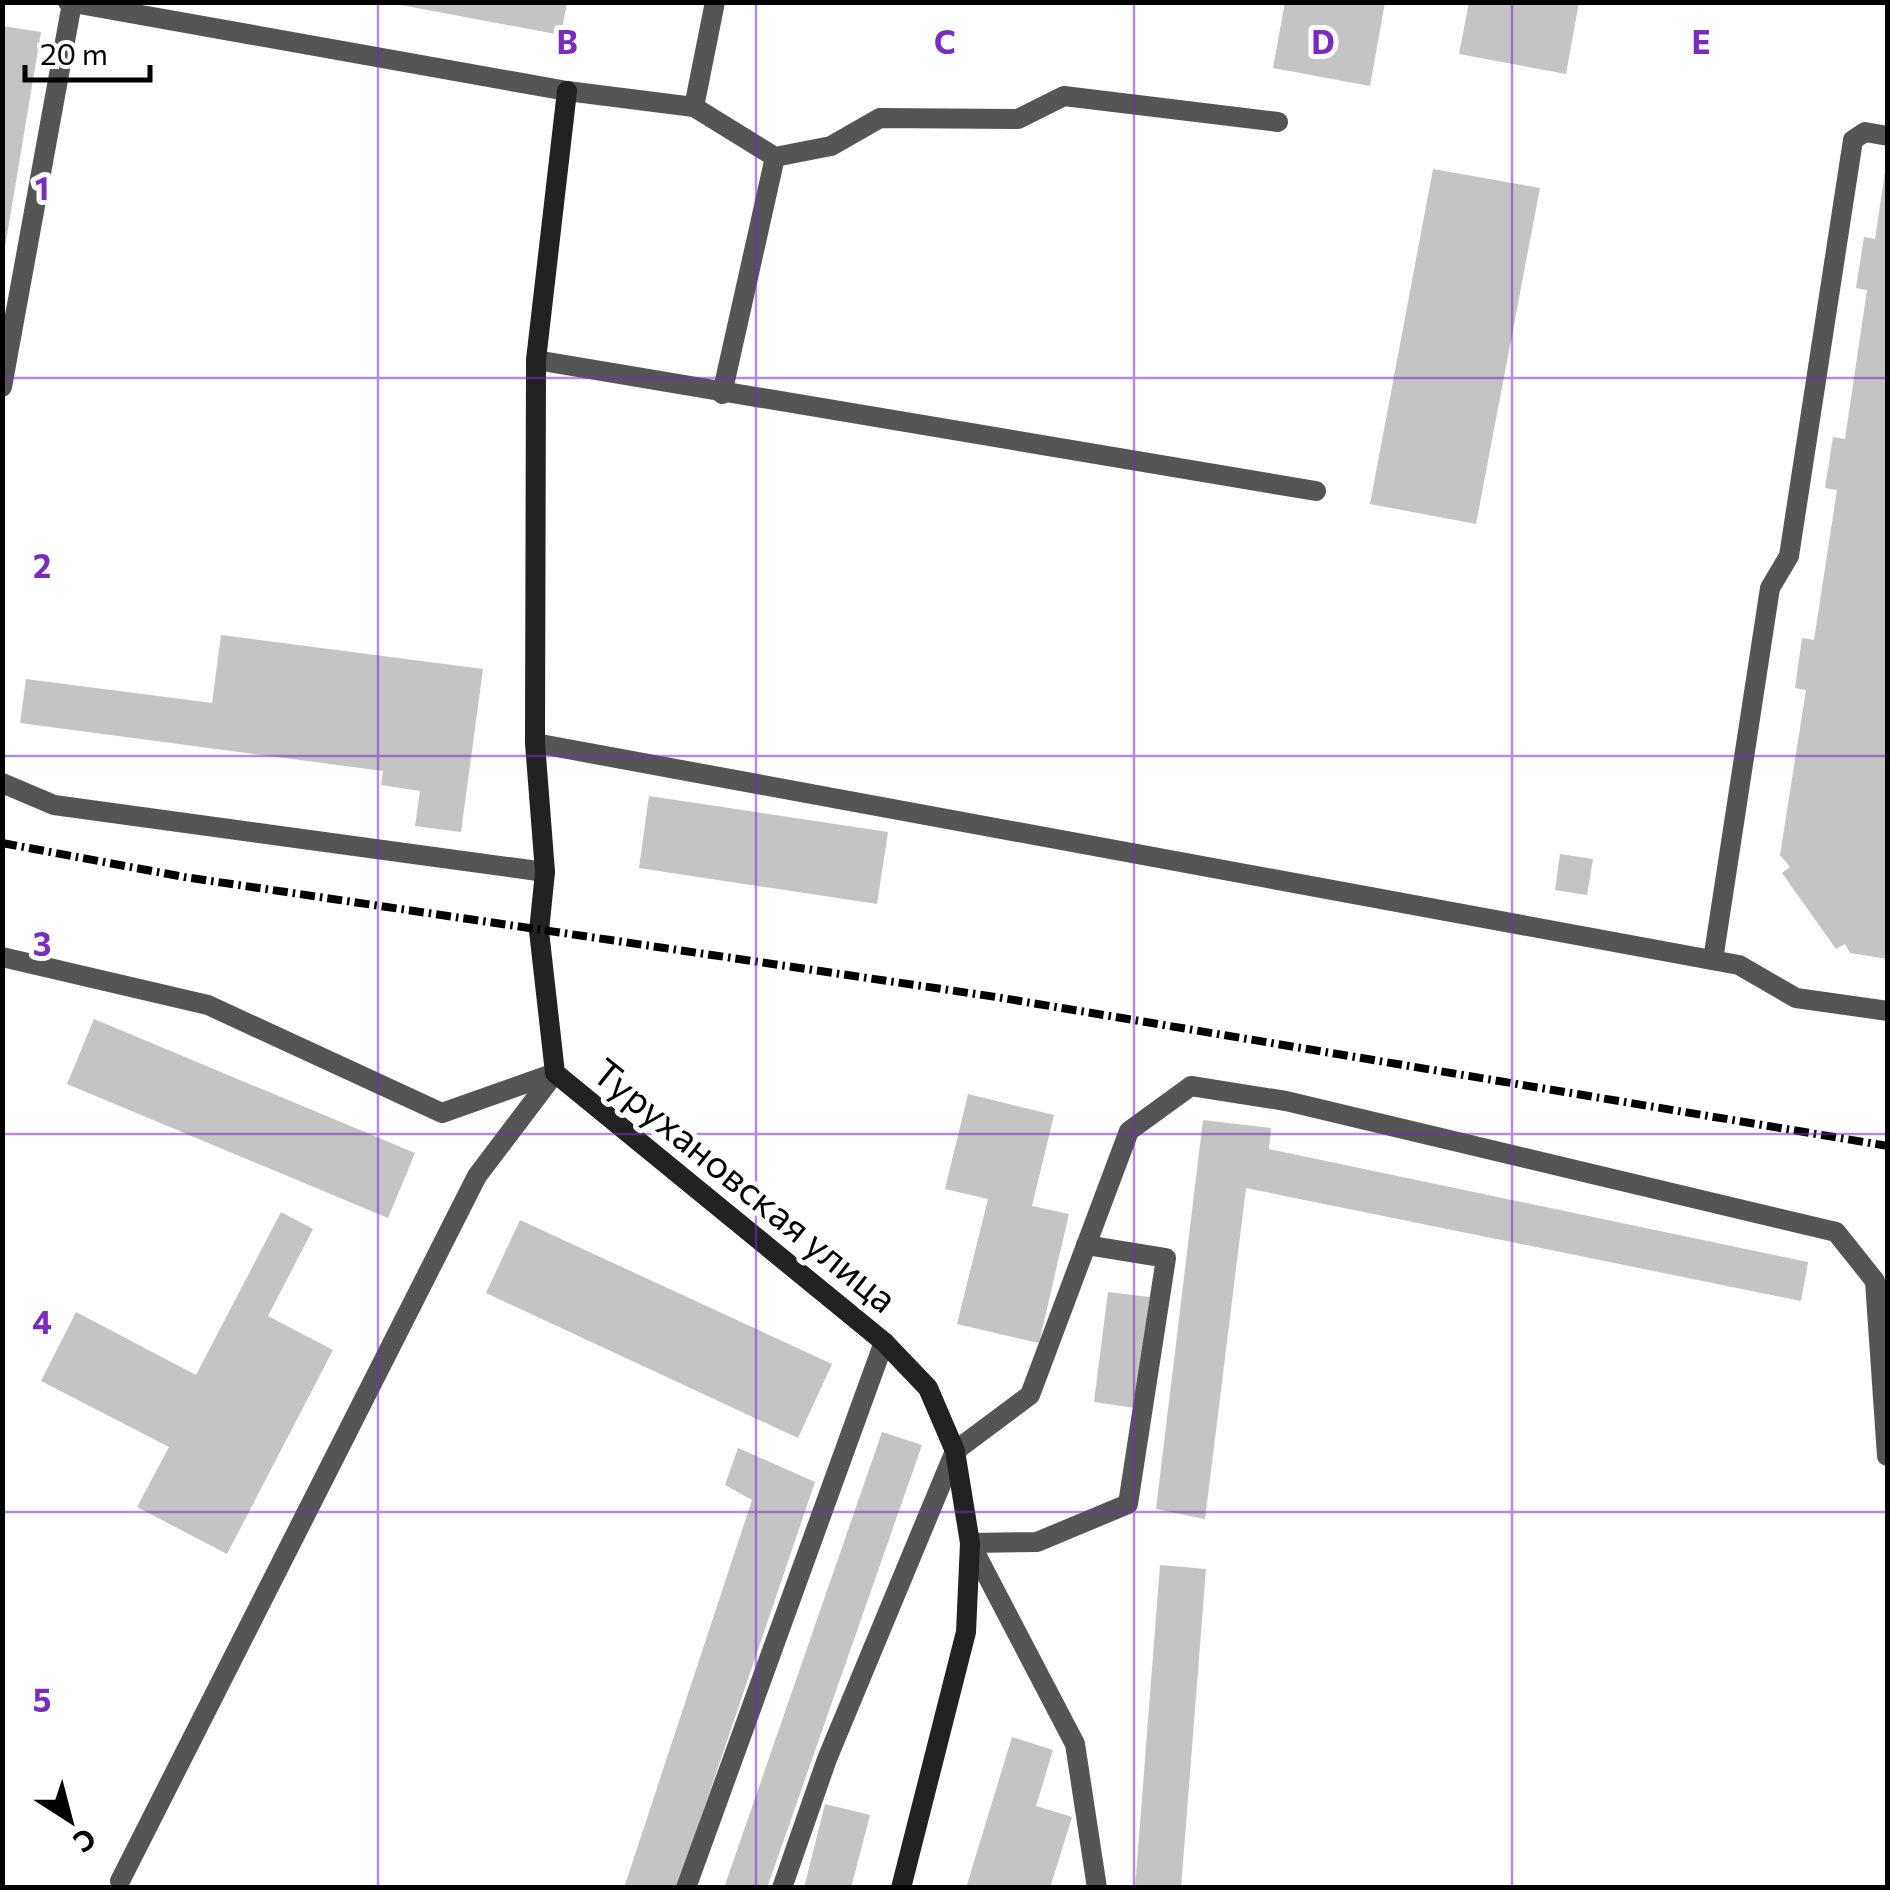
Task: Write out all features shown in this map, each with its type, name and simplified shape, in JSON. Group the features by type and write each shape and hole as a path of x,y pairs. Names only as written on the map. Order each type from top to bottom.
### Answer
{"street":[{"path":"694,108 715,2"},
{"path":"2,387 70,3 566,91 694,108 775,157 831,146 880,118 1018,119 1064,96 1278,122"},
{"name":"Турухановская улица","path":"566,91 536,360 535,743 545,872 540,931 555,1073 884,1342 928,1388 955,1451 970,1543 966,1632 901,1888"},
{"path":"1714,960 1770,588 1789,556 1853,140 1864,132 1888,136"},
{"path":"722,394 775,157"},
{"path":"536,360 1316,491"},
{"path":"535,743 1714,960 1750,968 1796,998 1888,1011"},
{"path":"2,783 54,805 545,872"},
{"path":"2,957 208,1005 442,1112 555,1073"},
{"path":"120,1880 477,1176 555,1073"},
{"path":"782,1888 827,1759 955,1451 1030,1394 1128,1131 1190,1086 1286,1101 1836,1232 1874,1281 1887,1456"},
{"path":"1086,1245 1166,1258 1128,1504 1037,1542 970,1543 1074,1744 1097,1888"},
{"path":"686,1888 884,1342"}],"building":[{"path":"385,2 567,2 561,35"},
{"path":"1285,2 1385,2 1370,86 1273,68"},
{"path":"1469,2 1579,2 1566,74 1459,54"},
{"path":"2,26 41,32 5,247 2,247"},
{"path":"1433,169 1540,188 1476,524 1370,504"},
{"path":"1885,172 1888,959 1850,953 1845,944 1836,949 1782,873 1790,867 1780,855 1806,690 1795,688 1802,638 1814,640 1837,490 1825,488 1833,437 1845,439 1867,290 1856,288 1864,237 1875,239"},
{"path":"221,635 483,669 461,832 415,826 420,791 381,785 383,771 20,723 26,679 212,703"},
{"path":"649,796 888,832 877,904 639,868"},
{"path":"1560,854 1593,859 1587,895 1555,890"},
{"path":"94,1019 415,1153 388,1218 67,1084"},
{"path":"968,1094 1054,1115 1032,1206 1069,1214 1039,1343 957,1324 988,1199 945,1189"},
{"path":"1203,1120 1271,1128 1269,1149 1808,1262 1801,1301 1246,1188 1205,1519 1156,1509"},
{"path":"281,1212 313,1229 268,1316 333,1350 227,1554 137,1507 169,1447 41,1381 76,1312 196,1375"},
{"path":"520,1220 832,1364 798,1438 486,1293"},
{"path":"1108,1292 1150,1297 1135,1408 1094,1402"},
{"path":"882,1432 922,1445 767,1888 724,1888"},
{"path":"738,1448 815,1482 677,1888 624,1888 752,1500 725,1485"},
{"path":"1160,1565 1206,1569 1181,1888 1135,1888"},
{"path":"1012,1737 1053,1750 1036,1806 1072,1817 1050,1888 966,1888"},
{"path":"825,1804 870,1815 851,1888 804,1888"}],"railway":[{"path":"2,843 184,877 996,997 1888,1146"}]}
